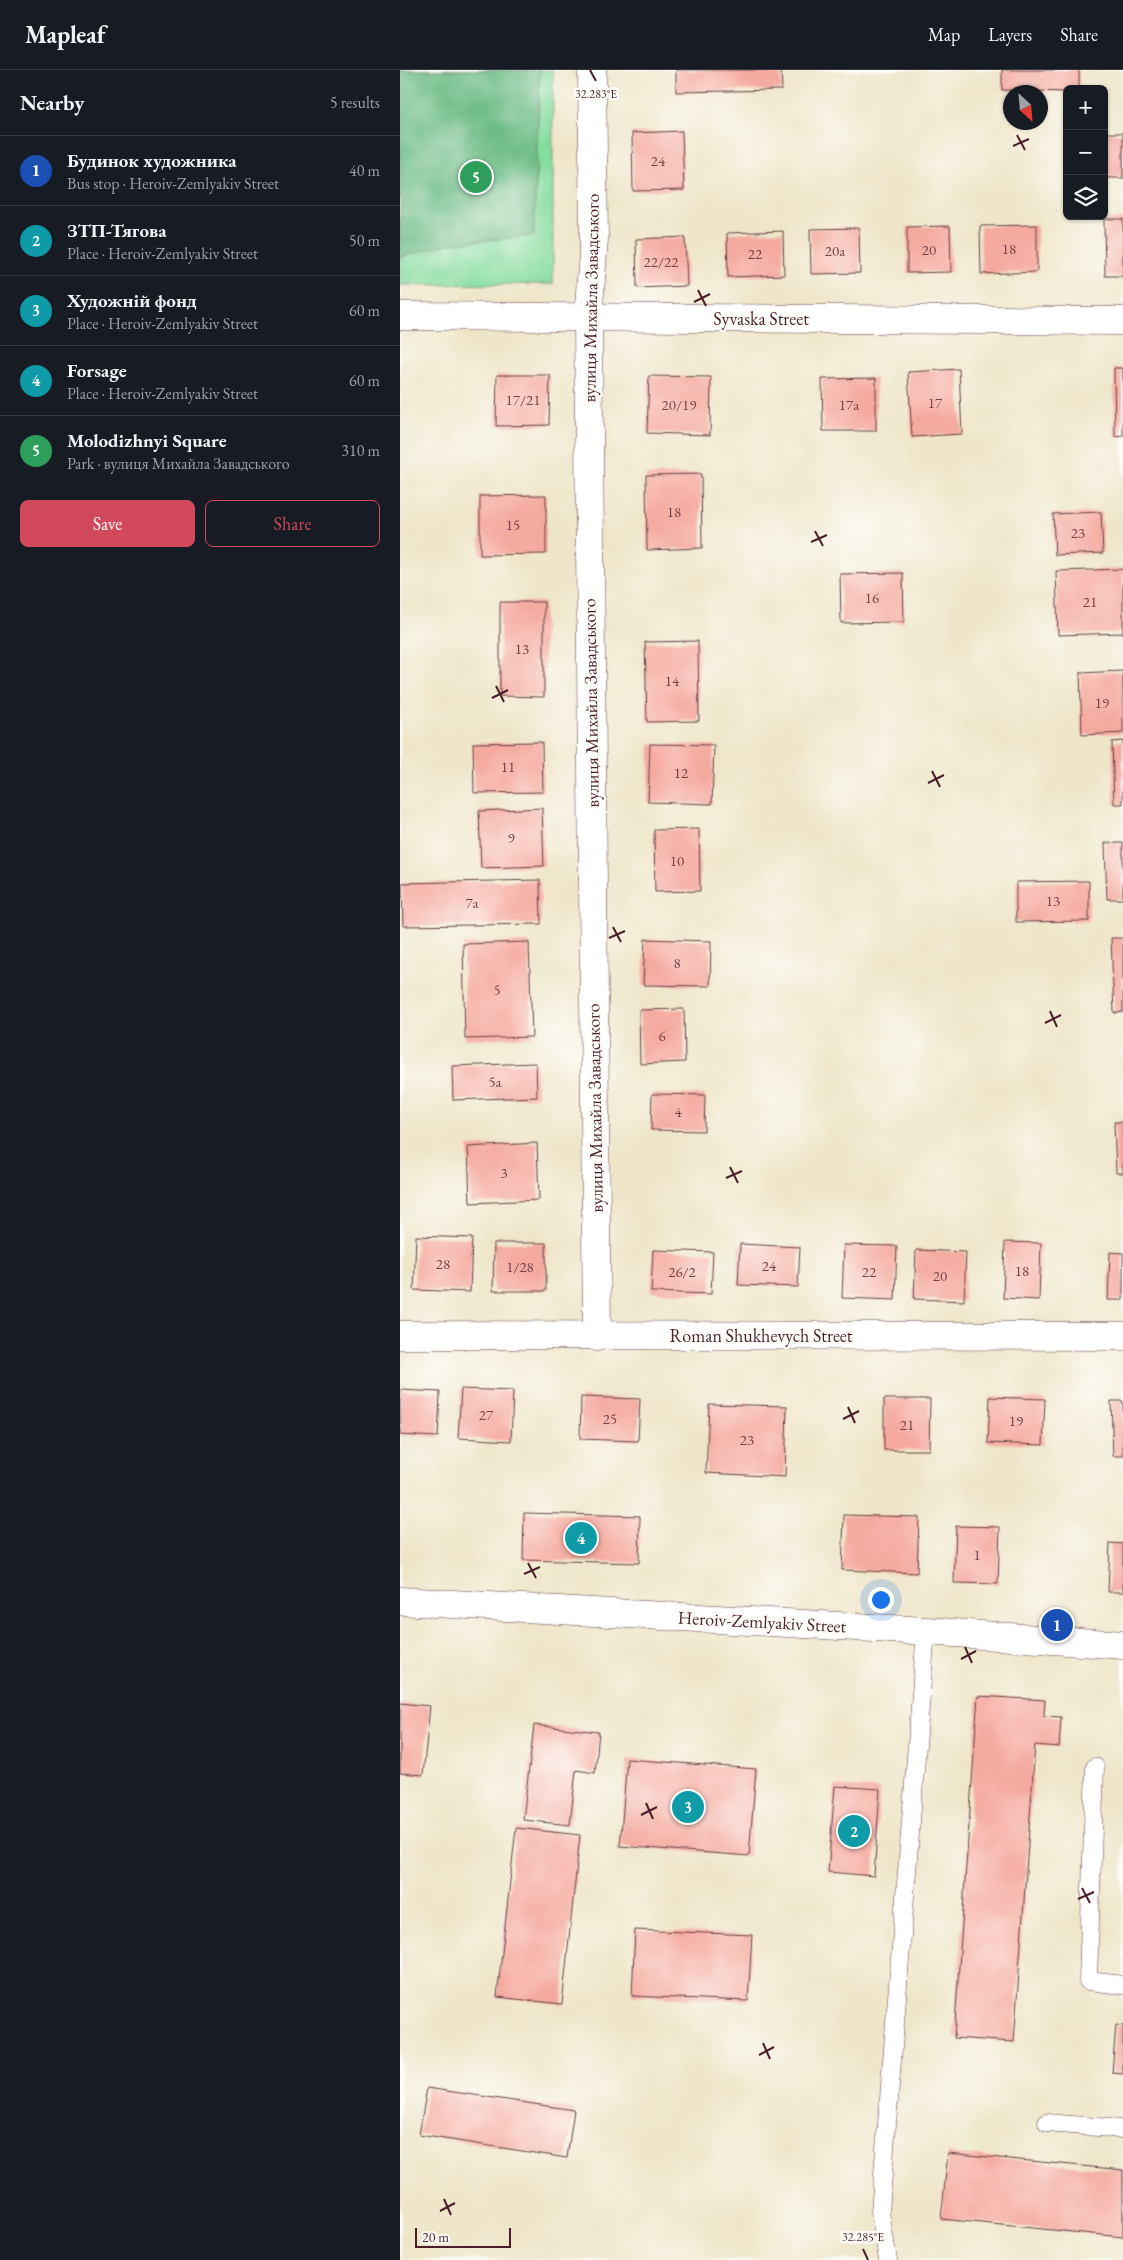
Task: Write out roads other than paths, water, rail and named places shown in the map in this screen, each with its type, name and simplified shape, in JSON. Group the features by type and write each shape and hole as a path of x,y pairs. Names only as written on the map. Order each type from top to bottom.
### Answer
{"street":[{"name":"вулиця Михайла Завадського","path":"592,70 594,239 588,319 597,1337"},
{"name":"Syvaska Street","path":"400,316 588,319 1123,321"},
{"name":"Roman Shukhevych Street","path":"400,1335 597,1337 1123,1336"},
{"name":"Heroiv-Zemlyakiv Street","path":"400,1601 926,1631 1123,1645"}],"lane":[{"path":"888,2260 880,2212 926,1631"},
{"path":"1095,1767 1088,1981 1123,1984"},
{"path":"1047,2123 1123,2129"}],"place":[{"name":"Molodіzhnyi Square","path":"476,177"},
{"name":"Forsage","path":"581,1538"},
{"name":"Будинок художника","path":"1057,1625"},
{"name":"Художній фонд","path":"688,1807"},
{"name":"ЗТП-Тягова","path":"854,1831"}]}
